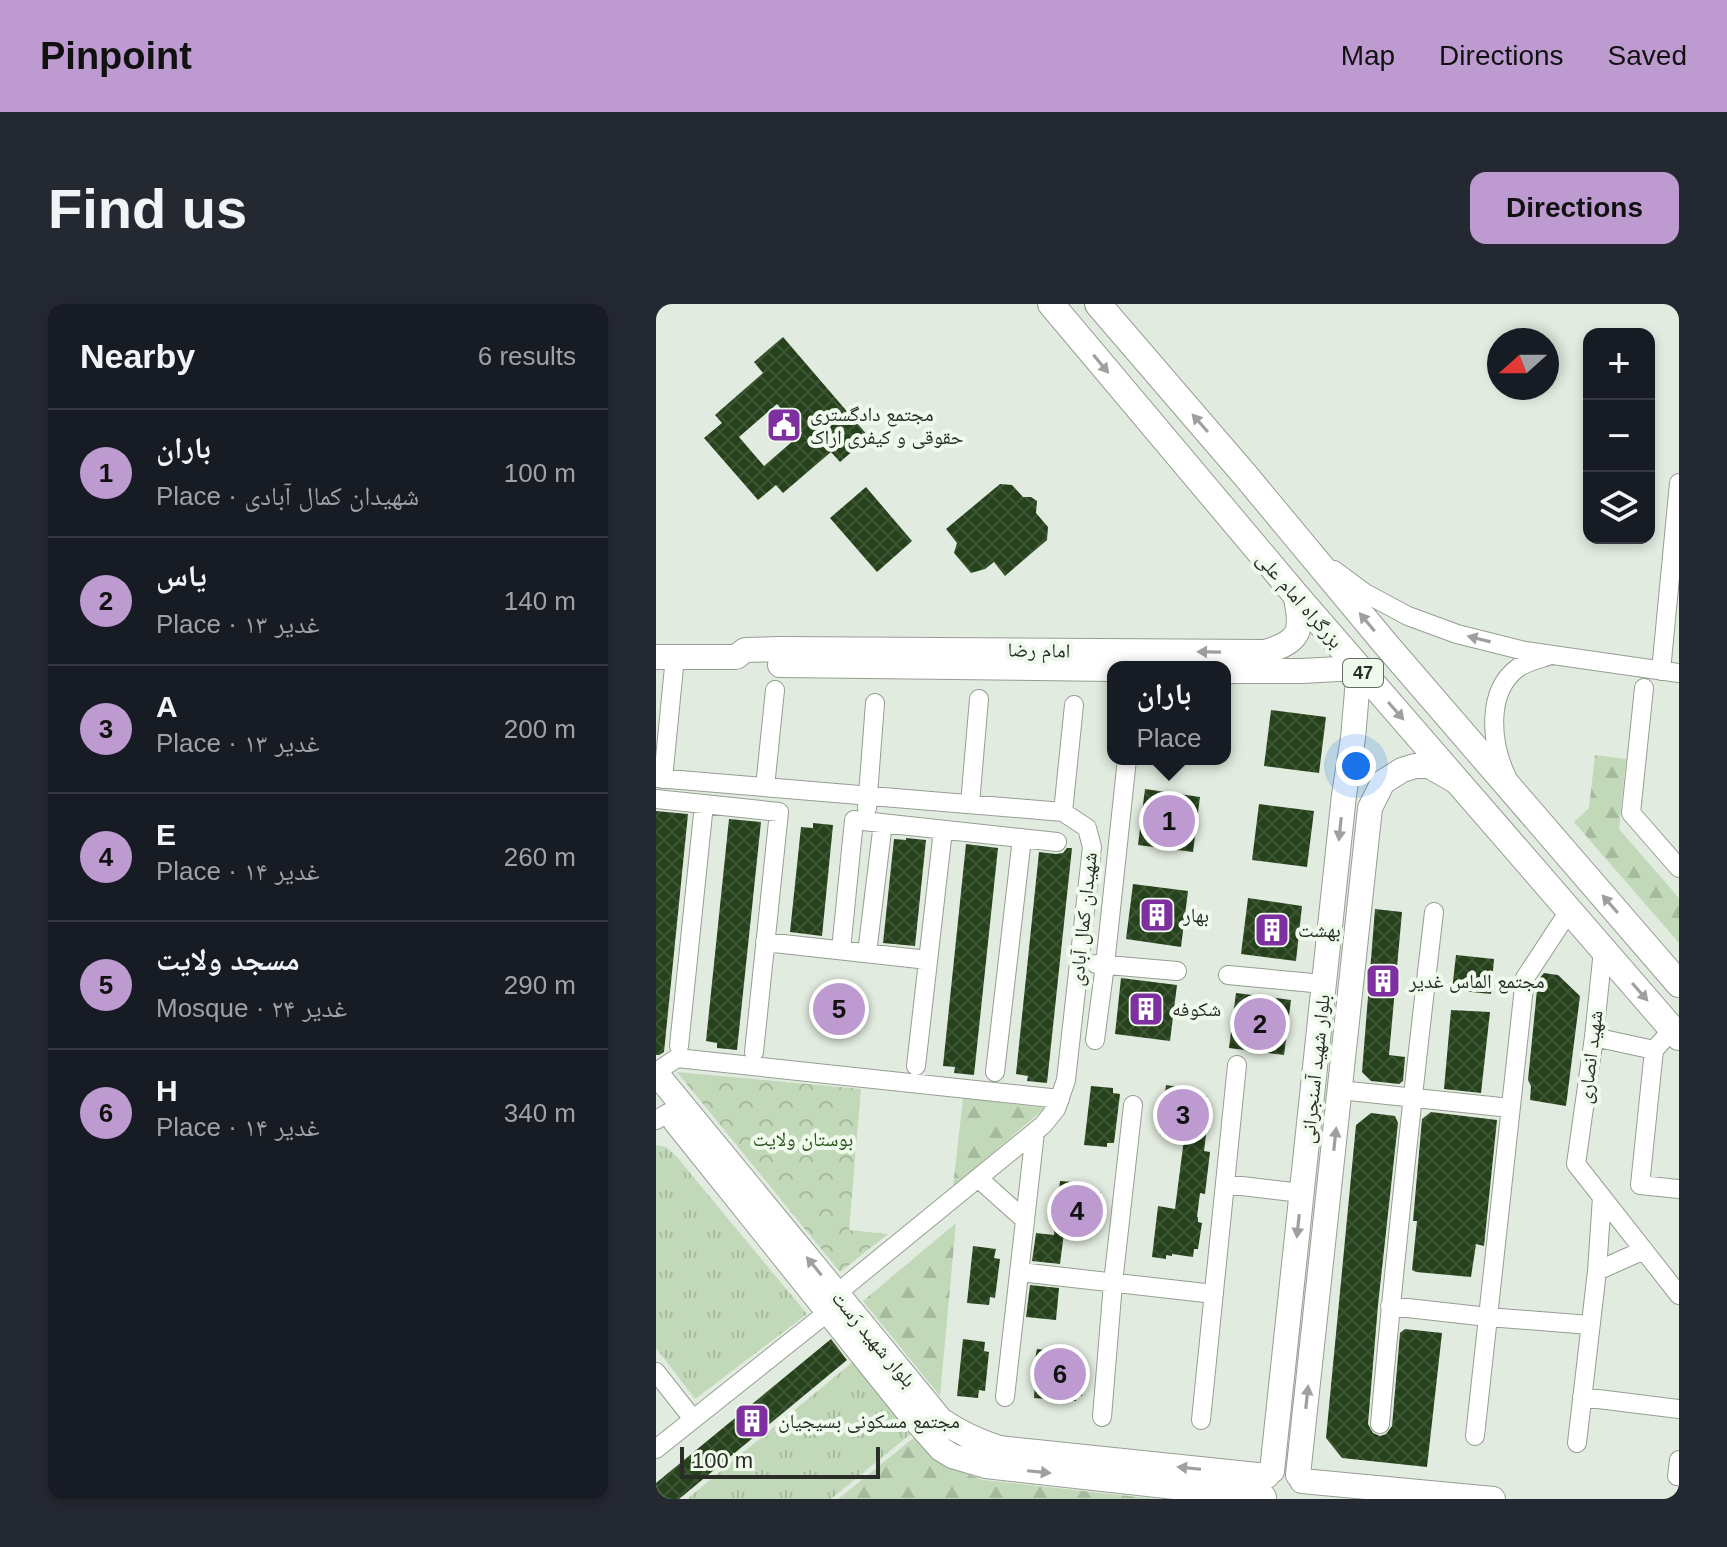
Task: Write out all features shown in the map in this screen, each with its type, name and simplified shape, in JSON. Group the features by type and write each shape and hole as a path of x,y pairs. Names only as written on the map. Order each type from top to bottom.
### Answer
{"highway":[{"name":"بزرگراه امام علی","path":"1051,304 1295,594 1676,1033"},
{"name":"بزرگراه امام علی","path":"1098,304 1679,984"}],"main road":[{"name":"امام رضا","path":"1239,665 1282,647 1294,637 1300,621 1295,594"},
{"name":"امام رضا","path":"666,657 736,657 745,650 779,649 1124,661"},
{"name":"امام رضا","path":"736,657 744,664 1107,669"},
{"name":"امام رضا","path":"1239,665 1301,671 1359,668"},
{"name":"بلوار شهید آسنجرانی","path":"1267,1486 1359,668"},
{"path":"1301,671 1322,678 1338,690 1353,738"},
{"name":"بلوار شهید آسنجرانی","path":"1301,1485 1370,808 1383,782 1415,766 1429,766 1457,782"},
{"path":"1344,795 1353,785 1360,785 1367,793 1370,808"},
{"name":"بلوار شهید رَست","path":"656,1072 665,1108 832,1303 941,1420 974,1441 983,1454 999,1448 1267,1486 1286,1468 1301,1485"},
{"path":"1301,1485 1493,1499"}],"street":[{"path":"1310,554 1365,593 1421,621 1457,634 1525,651 1670,672 1679,483"},
{"path":"1514,792 1503,770 1496,738 1494,722 1499,694 1519,667 1555,655"},
{"path":"666,657 660,778 1063,812 1074,705"},
{"path":"1644,688 1631,813 1679,868"},
{"path":"765,787 775,690"},
{"path":"970,804 979,699"},
{"path":"867,953 867,821 875,703"},
{"path":"1095,1040 1126,765"},
{"path":"656,799 779,812 754,1052"},
{"path":"679,1046 704,804"},
{"name":"شهیدان کمال آبادی","path":"656,1449 1035,1132 1056,1109 1066,1080 1092,847 1087,828 1063,812"},
{"path":"867,821 1057,842"},
{"path":"841,950 867,821"},
{"path":"916,1066 943,830"},
{"path":"995,1072 1022,838"},
{"path":"1475,1436 1525,978 1569,911"},
{"path":"1380,1424 1412,1097 1434,912"},
{"path":"765,942 928,960"},
{"name":"شهید انصاری","path":"1602,1197 1576,1164 1603,950"},
{"path":"1079,962 1177,971"},
{"path":"1228,975 1324,984"},
{"path":"1676,1033 1654,1050 1640,1185 1679,1189"},
{"path":"1594,1037 1654,1050"},
{"path":"656,1072 677,1058 1060,1099"},
{"path":"1201,1420 1237,1065"},
{"path":"1340,1090 1510,1108"},
{"path":"1102,1417 1133,1105"},
{"path":"1005,1397 1035,1132"},
{"path":"978,1178 1025,1220"},
{"path":"1225,1184 1301,1193"},
{"path":"1602,1197 1679,1295"},
{"path":"1577,1443 1597,1271 1602,1197"},
{"path":"1597,1271 1644,1250"},
{"path":"1020,1272 1214,1294"},
{"path":"1390,1306 1590,1325"},
{"path":"656,1372 693,1419"},
{"path":"1582,1397 1679,1409"}],"green space":[{"path":"1595,755 1626,759 1619,829 1679,898 1679,943 1574,822 1589,808"},
{"name":"بوستان ولایت","path":"677,1072 861,1089 849,1230 888,1234 840,1272"},
{"path":"963,1098 1045,1108 953,1187"},
{"path":"656,1145 666,1147 676,1156 807,1314 695,1399 656,1348"},
{"path":"956,1223 940,1396 863,1301"},
{"path":"855,1360 913,1432 831,1499 687,1499"},
{"path":"916,1436 947,1466 983,1480 1156,1499 838,1499"}],"building":[{"path":"783,337 869,437 840,462 831,452 783,493 776,485 758,500 704,438 722,423 715,415 763,373 754,362","holes":["777,404 802,433 764,466 739,437"]},
{"path":"1000,484 1012,485 1023,497 1037,501 1036,513 1048,527 1047,540 1005,576 994,562 985,569 971,573 954,553 957,543 946,529"},
{"path":"866,487 912,541 877,572 830,518"},
{"path":"1271,710 1326,717 1319,773 1264,766"},
{"path":"1145,789 1200,797 1193,852 1138,845"},
{"path":"1259,804 1314,811 1307,867 1252,860"},
{"path":"656,811 688,814 664,1052 659,1055 656,1055"},
{"path":"729,819 761,822 737,1050 717,1048 717,1043 706,1041"},
{"path":"813,823 833,825 822,936 790,932 801,827 813,828"},
{"path":"894,839 926,840 915,946 883,943"},
{"path":"966,844 998,848 974,1075 954,1073 955,1067 943,1066"},
{"path":"1067,848 1072,848 1047,1083 1027,1081 1028,1076 1016,1074 1039,852 1063,853"},
{"name":"بهار","path":"1133,884 1188,891 1181,947 1126,939"},
{"name":"بهشت","path":"1248,898 1302,906 1296,961 1241,954"},
{"name":"مجتمع الماس غدیر","path":"1375,909 1402,912 1389,1055 1405,1057 1403,1081 1399,1084 1371,1081 1362,1072"},
{"path":"1456,955 1494,959 1491,994 1452,990"},
{"path":"1544,973 1558,975 1580,996 1566,1106 1530,1100 1528,1080 1538,980"},
{"name":"شکوفه","path":"1121,978 1177,985 1170,1041 1115,1034"},
{"path":"1236,993 1291,1000 1284,1055 1229,1048"},
{"path":"1451,1010 1490,1012 1481,1093 1444,1089"},
{"path":"1166,1085 1207,1096 1206,1101 1210,1102 1204,1151 1210,1152 1205,1194 1200,1193 1197,1217 1198,1222 1202,1223 1198,1249 1194,1249 1193,1257 1172,1254 1166,1255 1166,1259 1152,1257 1158,1206 1175,1209 1184,1139 1160,1135"},
{"path":"1091,1086 1113,1088 1113,1093 1120,1094 1114,1143 1107,1143 1107,1147 1084,1145"},
{"path":"1431,1112 1497,1120 1484,1246 1476,1244 1471,1277 1412,1270 1422,1119"},
{"path":"1371,1113 1395,1116 1398,1123 1368,1424 1373,1433 1380,1436 1392,1426 1400,1333 1405,1329 1442,1333 1427,1467 1342,1458 1326,1438 1356,1125"},
{"path":"1060,1181 1073,1182 1073,1186 1101,1192 1100,1197 1104,1198 1101,1224 1097,1223 1095,1231 1075,1228 1064,1233 1060,1264 1032,1261 1036,1233 1054,1235"},
{"path":"973,1246 996,1249 994,1258 1000,1259 995,1298 990,1297 989,1305 967,1303"},
{"path":"1030,1285 1059,1288 1056,1320 1026,1317"},
{"name":"مجتمع مسکونی بسیجیان","path":"831,1339 847,1360 679,1499 656,1499 656,1483"},
{"path":"963,1339 985,1342 984,1351 989,1352 985,1391 979,1390 978,1398 957,1396"},
{"path":"1037,1349 1081,1355 1080,1360 1086,1361 1082,1396 1076,1396 1076,1401 1034,1398"}],"place":[{"name":"مجتمع دادگستری حقوقی و کیفری اراک","path":"784,425"},
{"name":"باران","path":"1169,821"},
{"name":"بهار","path":"1157,915"},
{"name":"بهشت","path":"1272,930"},
{"name":"مجتمع الماس غدیر","path":"1383,981"},
{"name":"مسجد ولایت","path":"839,1009"},
{"name":"شکوفه","path":"1146,1009"},
{"name":"یاس","path":"1260,1024"},
{"name":"A","path":"1183,1115"},
{"name":"E","path":"1077,1211"},
{"name":"H","path":"1060,1374"},
{"name":"مجتمع مسکونی بسیجیان","path":"752,1421"}]}
